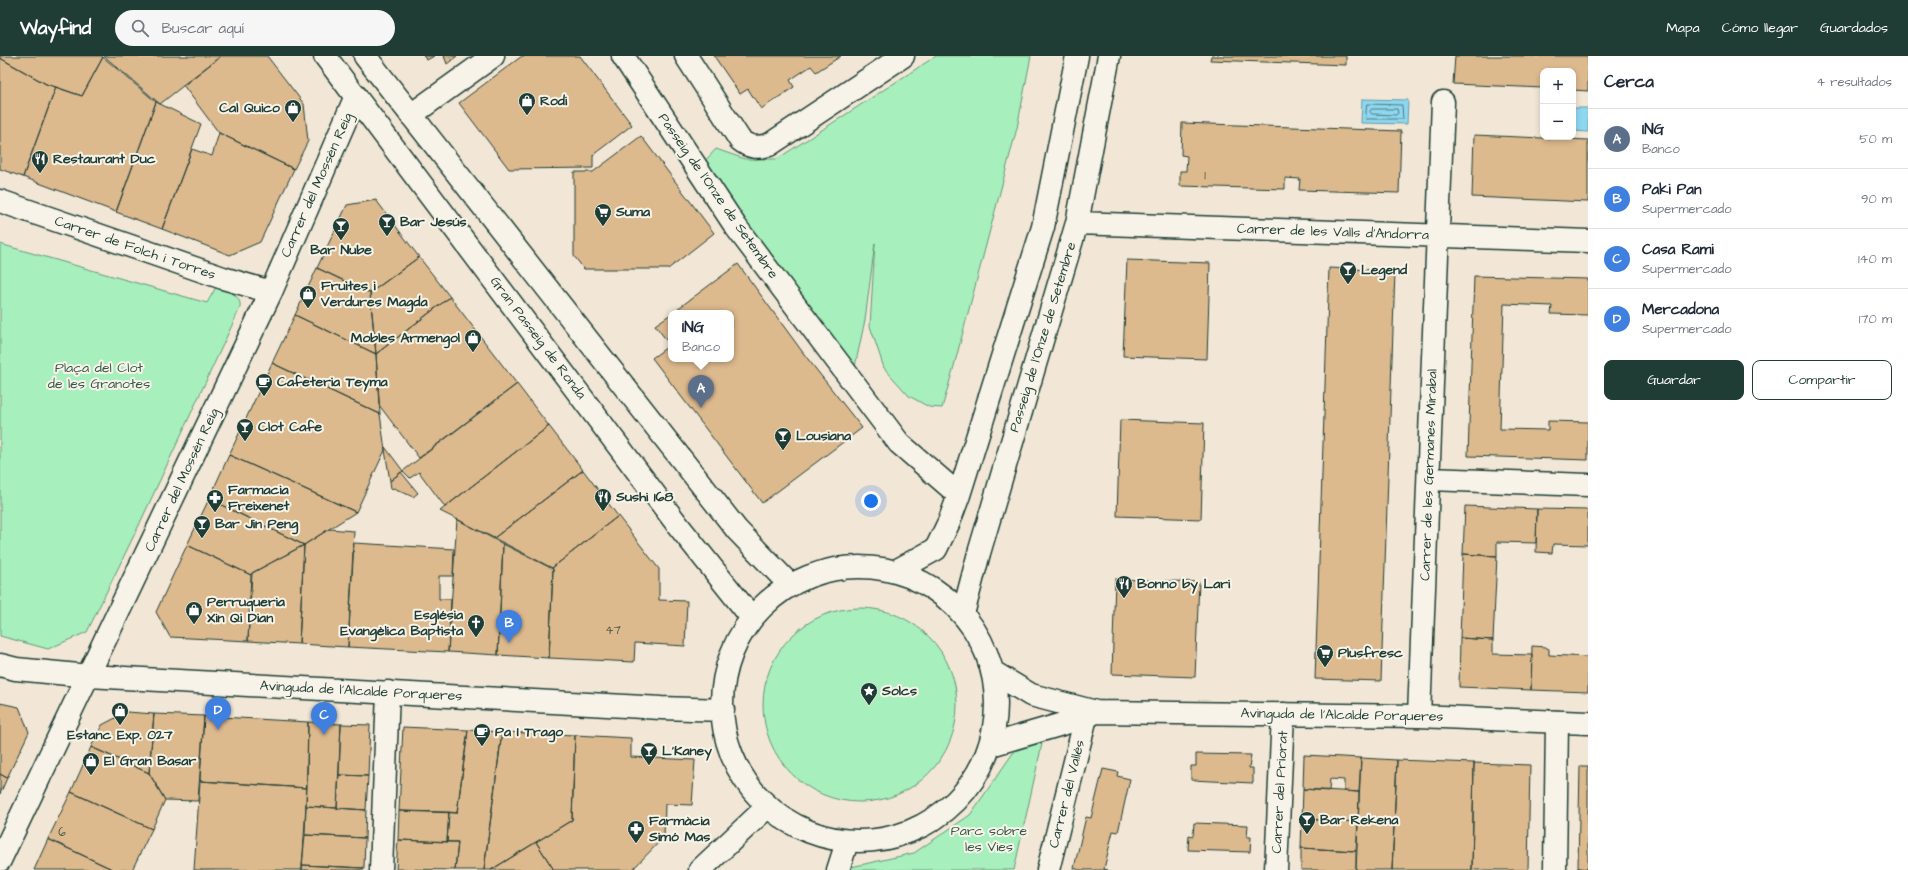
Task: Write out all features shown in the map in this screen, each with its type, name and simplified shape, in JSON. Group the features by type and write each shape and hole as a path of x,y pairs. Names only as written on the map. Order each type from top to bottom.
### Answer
{"street":[{"name":"Gran Passeig de Ronda","path":"325,56 677,524 752,618"},
{"path":"365,56 737,530 790,585"},
{"path":"411,115 493,56"},
{"name":"Passeig de l'Onze de Setembre","path":"623,56 736,227 899,443 959,495"},
{"path":"686,56 740,140 754,148 769,145 903,56"},
{"path":"896,571 936,549 949,522 959,495 1043,227 1077,56"},
{"name":"Passeig de l'Onze de Setembre","path":"963,614 979,552 1077,223 1109,56"},
{"name":"Carrer del Mossèn Reig","path":"0,860 89,676 270,292 356,96"},
{"name":"Carrer de les Germanes Mirabal","path":"1418,716 1429,479 1437,235 1444,102"},
{"name":"Carrer de Folch i Torres","path":"0,201 223,278 270,292"},
{"name":"Carrer de les Valls d'Andorra","path":"1077,223 1588,241"},
{"path":"1429,479 1588,485"},
{"path":"860,566 896,571 933,588 963,614 981,641 993,672 997,708 991,745 976,776 956,802 924,826 887,839 847,842 804,831 768,807 745,782 730,752 724,732 724,684 733,649 752,618 769,600 790,585 824,571 860,566"},
{"name":"Avinguda de l'Alcalde Porqueres","path":"0,665 16,669 89,676 660,708 723,710"},
{"name":"Avinguda de l'Alcalde Porqueres","path":"993,672 1030,695 1091,715"},
{"path":"381,870 388,692"},
{"name":"Avinguda de l'Alcalde Porqueres","path":"991,745 1091,715 1283,714 1418,716 1588,723"},
{"name":"Carrer del Priorat","path":"1276,870 1283,714"},
{"name":"Carrer del Vallès","path":"1048,870 1091,715"},
{"path":"1555,870 1557,722"},
{"path":"700,870 768,807"},
{"path":"838,870 847,842"}],"green space":[{"path":"936,56 1031,56 1017,128 942,408 929,407 909,396 884,368 870,326 875,243 865,320 854,371 703,163 716,149 745,159 777,159"},
{"name":"Plaça del Clot de les Granotes","path":"0,244 207,303 216,287 236,296 240,303 240,308 140,523 87,632 48,649 0,636"},
{"path":"850,608 870,608 888,612 906,619 929,636 941,651 950,668 957,695 957,715 950,742 941,759 929,774 914,786 897,795 870,802 850,802 832,798 814,791 798,780 785,767 774,751 767,733 763,715 763,695 767,677 774,659 785,643 798,630 814,619 832,612"},
{"name":"Parc sobre les Vies","path":"1027,743 1042,744 1014,870 850,870 851,867 914,853 970,815 1013,753"}],"water":[{"path":"1362,99 1408,100 1407,124 1361,123"},
{"path":"1576,108 1588,108 1588,132 1576,131"}],"building":[{"path":"0,56 103,57 82,96 46,84 0,58"},
{"path":"104,56 221,56 160,104"},
{"path":"221,56 267,56 304,104 308,141 294,169 219,133 183,85"},
{"path":"423,56 434,56 427,60"},
{"path":"444,56 457,56 447,64"},
{"path":"522,56 580,56 632,125 593,155 593,168 509,169 459,103"},
{"path":"714,56 841,56 816,72 811,66 790,80 794,87 761,109 748,89 740,94"},
{"path":"1211,56 1346,56 1346,65 1210,60"},
{"path":"1455,56 1588,56 1588,91 1576,90 1576,68 1540,68 1540,88 1453,84"},
{"path":"103,57 156,102 116,212 23,177 56,87 82,96"},
{"path":"0,58 46,84 56,87 23,177 0,169"},
{"path":"156,102 201,124 162,229 116,212"},
{"path":"1182,123 1401,131 1399,193 1299,190 1300,179 1285,178 1285,189 1180,186 1180,171 1186,171 1187,156 1181,155"},
{"path":"219,133 294,169 260,242 230,255 162,229 192,149 212,156"},
{"path":"1474,135 1540,138 1540,140 1588,140 1588,202 1472,197"},
{"path":"641,136 714,233 668,269 584,269 574,256 574,172 593,172"},
{"path":"376,200 419,257 370,293 317,268 347,205"},
{"path":"419,257 450,297 376,354 370,293"},
{"path":"1127,260 1210,263 1207,359 1123,356"},
{"path":"738,264 804,354 862,428 762,503 652,358 668,346 668,362 734,362 734,310 676,310"},
{"path":"317,268 370,293 376,354 295,315"},
{"path":"1329,268 1395,271 1381,681 1315,679"},
{"path":"1474,276 1588,279 1588,315 1551,314 1552,306 1504,304 1500,429 1548,430 1548,421 1588,422 1588,460 1468,456"},
{"path":"450,297 517,384 419,458 379,405 376,354"},
{"path":"295,315 376,354 380,414 272,363"},
{"path":"668,316 668,342 655,325"},
{"path":"272,363 380,414 385,450 356,512 229,455"},
{"path":"517,384 549,426 445,507 419,472 410,478 403,471"},
{"path":"1120,420 1204,423 1201,519 1117,516"},
{"path":"549,426 583,470 494,538 440,511"},
{"path":"385,447 403,471 390,481 385,450"},
{"path":"229,455 356,512 304,545 209,499"},
{"path":"583,470 618,516 552,568 494,538"},
{"path":"401,472 418,493 413,497 394,488 391,489 390,481"},
{"path":"209,499 304,545 252,573 251,575 187,545"},
{"path":"1465,506 1537,509 1536,543 1497,542 1497,556 1463,554"},
{"path":"1537,509 1588,510 1588,545 1553,544 1552,553 1536,552"},
{"path":"618,516 659,569 659,600 687,601 685,646 635,643 634,662 549,658 552,568"},
{"path":"457,519 503,544 498,655 448,652"},
{"path":"329,529 354,531 348,647 299,644 304,545"},
{"path":"354,543 454,549 453,576 439,576 439,599 451,599 448,652 348,647"},
{"path":"503,544 553,569 549,658 498,655"},
{"path":"187,545 251,575 248,641 170,637 156,612"},
{"path":"304,545 299,644 248,641 252,573"},
{"path":"1463,554 1497,556 1493,640 1460,638"},
{"path":"1115,579 1199,582 1195,677 1112,674"},
{"path":"1460,638 1493,640 1493,654 1532,655 1531,690 1459,687"},
{"path":"1532,646 1545,647 1549,649 1549,655 1588,657 1588,692 1531,690"},
{"path":"0,703 19,707 29,732 7,778 0,774"},
{"path":"127,712 154,714 149,773 91,747 102,725"},
{"path":"154,714 204,716 198,801 165,800 149,773"},
{"path":"204,716 308,722 307,788 200,781"},
{"path":"308,722 341,724 337,808 306,806"},
{"path":"341,724 370,725 368,776 339,775"},
{"path":"403,727 468,730 457,813 399,811"},
{"path":"468,730 502,732 484,870 455,870 458,842 447,842 449,812 457,813"},
{"path":"502,732 575,735 572,820 491,870 484,870"},
{"path":"575,735 631,738 631,757 695,760 692,805 665,804 664,837 632,870 554,870 536,842 572,820"},
{"path":"91,747 149,773 165,800 152,829 71,792"},
{"path":"1196,754 1251,755 1249,768 1253,768 1253,783 1191,780 1191,766 1196,766"},
{"path":"1304,755 1361,758 1359,792 1344,791 1344,780 1330,779 1329,791 1303,789"},
{"path":"1361,758 1397,760 1392,870 1356,870"},
{"path":"1397,760 1474,763 1472,870 1392,870"},
{"path":"1474,763 1530,765 1528,870 1472,870"},
{"path":"1580,766 1588,766 1588,869 1578,868"},
{"path":"1103,769 1118,772 1117,776 1130,779 1118,832 1113,831 1104,869 1108,870 1079,870 1074,868 1086,817 1091,818"},
{"path":"0,774 7,778 0,794"},
{"path":"339,775 368,776 366,810 337,808"},
{"path":"200,781 307,788 302,870 194,870"},
{"path":"1303,789 1359,792 1358,822 1302,819"},
{"path":"71,792 152,829 132,870 114,870 48,839"},
{"path":"306,806 366,810 365,838 305,835"},
{"path":"399,811 449,812 447,842 398,840"},
{"path":"1302,819 1358,822 1356,851 1301,848"},
{"path":"1194,823 1248,825 1247,837 1251,837 1250,852 1188,850 1189,835 1193,836"},
{"path":"305,835 365,838 364,868 302,865"},
{"path":"48,839 114,870 34,870"},
{"path":"398,840 458,842 455,870 396,869"},
{"path":"536,842 554,870 491,870"},
{"path":"1301,848 1356,851 1356,870 1301,870"},
{"path":"302,865 364,868 364,870 302,870"},
{"path":"1578,868 1588,869 1588,870 1578,870"}],"place":[{"name":"Rodi","path":"527,116"},
{"name":"Cal Quico","path":"293,123"},
{"name":"Restaurant Duc","path":"40,174"},
{"name":"Suma","path":"603,227"},
{"name":"Bar Jesús","path":"387,237"},
{"name":"Bar Nube","path":"341,241"},
{"name":"Legend","path":"1348,285"},
{"name":"Fruites i Verdures Magda","path":"308,309"},
{"name":"Mobles Armengol","path":"473,353"},
{"name":"Cafeteria Teyma","path":"264,397"},
{"name":"ING","path":"701,408"},
{"name":"Clot Cafe","path":"245,442"},
{"name":"Lousiana","path":"783,451"},
{"name":"Sushi 168","path":"603,512"},
{"name":"Farmacia Freixenet","path":"215,513"},
{"name":"Bar Jin Peng","path":"202,539"},
{"name":"Bonno by Lari","path":"1124,599"},
{"name":"Perruqueria Xin Qi Dian","path":"194,625"},
{"name":"Església Evangèlica Baptista","path":"476,638"},
{"name":"Paki Pan","path":"509,643"},
{"name":"Plusfresc","path":"1325,668"},
{"name":"Solcs","path":"869,706"},
{"name":"Estanc Exp. 027","path":"120,726"},
{"name":"Mercadona","path":"218,730"},
{"name":"Casa Rami","path":"324,735"},
{"name":"Pa I Trago","path":"482,747"},
{"name":"L'Kaney","path":"649,766"},
{"name":"El Gran Basar","path":"91,776"},
{"name":"Bar Rekena","path":"1307,835"},
{"name":"Farmàcia Simó Mas","path":"636,844"}]}
